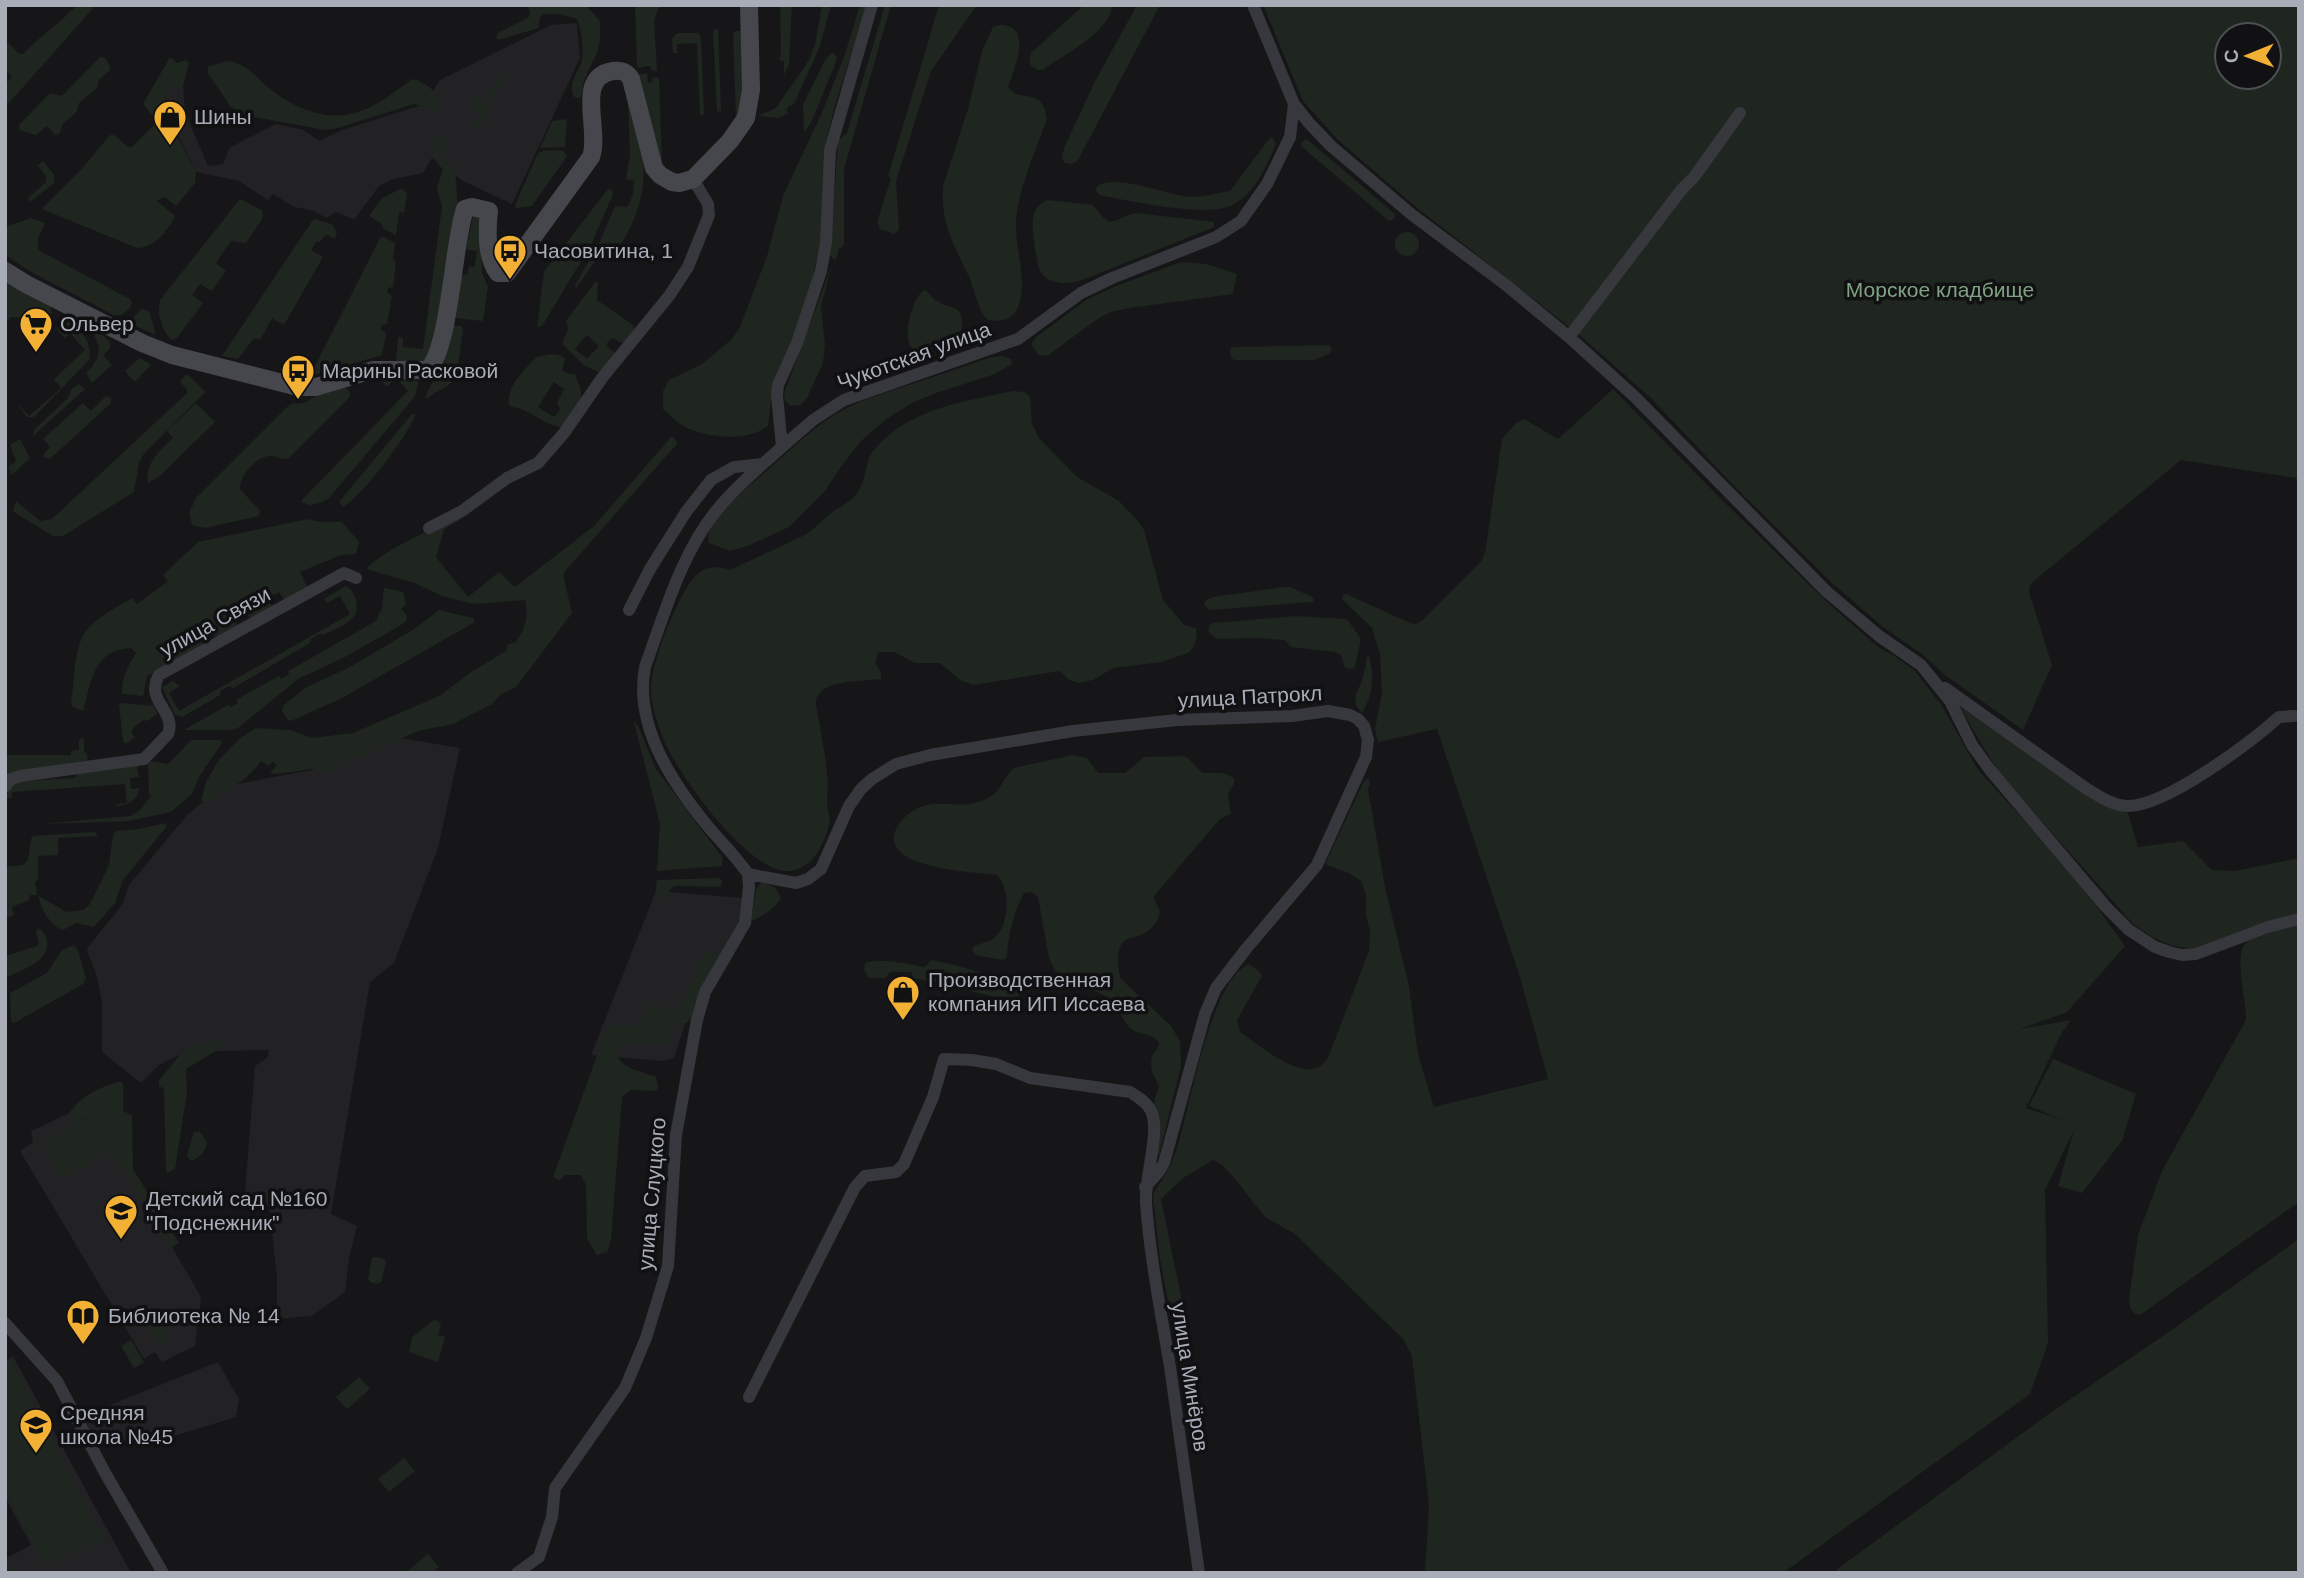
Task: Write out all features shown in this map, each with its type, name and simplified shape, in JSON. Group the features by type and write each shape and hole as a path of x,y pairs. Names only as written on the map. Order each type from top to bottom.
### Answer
{"street":[{"path":"5,271 142,343 172,355 267,379 309,388 373,370 423,371 431,367 437,354 465,209 472,207 489,211 488,239 494,269 500,274 507,273 591,157 594,144 591,86 598,77 617,71 628,74 631,79 654,168 672,182 686,182 693,178 730,141 746,118 751,90 749,5"},
{"path":"782,447 778,385 797,343 821,271 826,243 830,149 872,5"},
{"path":"1253,5 1294,104 1309,123 1331,146 1396,201 1569,337 1644,406 1826,591 1880,636 1921,665 1950,701 1972,745 1990,770 2106,907 2137,936 2169,952 2196,954 2268,927 2299,919"},
{"name":"Чукотская улица","path":"748,874 683,794 664,766 646,711 643,680 645,667 677,579 715,511 813,420 844,400 1018,339 1081,293 1216,237 1241,220 1267,184 1290,137 1294,104"},
{"path":"1569,337 1694,177 1740,113"},
{"path":"429,528 462,511 507,478 538,463 564,433 602,378 669,296 688,267 709,215 708,204 693,178"},
{"path":"629,610 650,569 706,484 734,467 763,464"},
{"name":"улица Связи","path":"5,787 15,777 144,759 170,729 169,719 155,694 154,687 159,675 344,573 356,578"},
{"path":"1936,682 2087,789 2124,806 2142,804 2158,798 2215,767 2256,738 2279,717 2294,716"},
{"name":"улица Патрокл","path":"748,874 796,883 808,879 821,869 849,806 861,789 884,771 913,759 1073,731 1148,722 1264,715 1292,716 1328,711 1358,719 1364,726 1368,740 1366,757 1355,785 1317,865 1216,988 1205,1014 1164,1163 1146,1187"},
{"name":"улица Слуцкого","path":"517,1573 539,1557 552,1517 555,1488 625,1388 646,1338 668,1266 676,1135 697,1020 705,992 745,923 748,874"},
{"name":"улица Минёров","path":"749,1397 855,1187 865,1176 897,1172 904,1164 933,1097 944,1059 996,1064 1030,1078 1130,1092 1142,1099 1151,1110 1156,1123 1146,1187 1152,1260 1199,1573"},
{"path":"5,1323 57,1381 104,1471 163,1573"}],"shaded area":[{"path":"577,23 580,58 512,204 463,181 432,158 423,173 393,179 379,186 354,220 336,212 327,218 311,210 294,207 273,194 268,200 239,181 196,172 168,114 164,89 183,86 185,112 208,166 223,164 229,148 276,124 304,130 319,141 342,130 425,104 440,80 551,25"},
{"path":"401,738 460,748 438,848 394,963 370,982 331,1214 357,1226 349,1258 345,1292 312,1316 277,1319 277,1276 269,1207 244,1205 255,1066 267,1058 269,1050 185,1052 159,1065 141,1083 102,1052 102,1002 96,973 87,951 122,905 129,885 187,815 221,787 317,769"},
{"path":"656,891 743,898 742,914 729,944 691,1005 674,1058 663,1061 591,1055"},
{"name":"Детский сад №160 \"Подснежник\"","path":"89,1104 201,1297 195,1346 162,1362 155,1352 144,1359 20,1151 33,1142 31,1131"},
{"name":"Средняя школа №45","path":"13,1356 131,1573 5,1573 5,1559 31,1545 5,1497 5,1361"},
{"path":"218,1362 239,1399 236,1417 148,1444 126,1441 94,1446 82,1416"}],"green space":[{"path":"96,5 9,103 5,102 5,84 12,77 5,69 5,40 18,53 23,54 76,6"},
{"path":"527,5 586,5 600,21 598,50 580,98 574,97 572,91 583,55 577,19 559,14 544,14 540,17 539,27 536,29 496,39 498,33 529,17"},
{"path":"635,5 660,5 654,20 657,71 653,71 649,66 637,66"},
{"path":"780,5 792,5 789,64 784,75 784,61 779,60"},
{"path":"822,5 831,5 820,46 795,102 792,106 789,105 786,111 789,113 778,118 758,116 776,108 809,60 815,44"},
{"path":"860,5 867,5 824,149 821,241 793,340 773,382 768,426 736,437 689,429 663,409 663,391 669,380 702,364 732,339 740,327 767,256 783,196 824,108"},
{"path":"885,5 891,5 844,169 844,246 839,249 836,259 833,259 830,255 838,141 847,133"},
{"path":"939,5 977,5 931,71 896,181 899,230 894,234 880,229 877,222"},
{"path":"1084,5 1112,5 1104,24 1086,41 1044,69 1038,70 1031,66 1031,53"},
{"path":"1137,5 1160,5 1078,160 1072,164 1065,163 1062,158 1064,148 1094,83"},
{"name":"Морское кладбище","path":"1263,5 2299,5 2299,480 2181,460 2035,580 2030,585 2029,592 2052,665 2023,730 1883,627 1831,582 1735,487 1651,398 1577,333 1416,207 1338,140 1303,101"},
{"path":"993,27 1010,27 1019,40 1017,59 1008,87 1019,95 1041,102 1047,119 1017,210 1016,232 1022,281 1020,303 1012,315 998,321 986,319 950,235 944,212 943,186 968,109 982,51"},
{"path":"718,29 721,111 717,112 713,30"},
{"path":"743,31 743,110 736,119 733,34"},
{"path":"677,33 698,33 701,38 704,115 700,115 697,43 677,44 677,53 673,53 672,39"},
{"path":"833,52 837,57 834,67 811,123 804,132 803,105 826,58"},
{"path":"100,57 105,58 110,70 99,80 97,88 79,103 77,111 63,124 59,134 55,135 47,126 36,135 19,130 19,125 50,93 62,96"},
{"path":"170,57 177,63 186,60 189,63 183,86 164,90 171,124 196,172 195,183 176,206 164,197 157,201 175,216 165,232 150,245 137,248 42,209 80,171 110,135 114,135 128,147 133,146 154,125 154,118 144,102"},
{"path":"229,61 246,68 289,102 324,115 361,111 413,79 433,90 443,109 437,111 414,104 325,130 248,116 231,107 207,72 209,66"},
{"path":"500,72 503,77 482,125 474,128 480,112 472,108 470,101 476,98 486,101"},
{"path":"647,73 648,83 653,82 652,77 659,78 662,162 638,75"},
{"path":"628,100 643,158 643,186 637,212 611,259 598,257 576,288 575,285 598,246 615,206 627,207 633,195 634,181 626,179 630,155"},
{"path":"567,119 565,147 540,148 552,121"},
{"path":"437,135 448,141 439,161 452,165 455,169 458,207 456,225 431,353 425,362 396,361 398,337 403,338 403,347 423,349 442,207 437,187 443,170 432,148"},
{"path":"1272,137 1276,143 1255,185 1242,199 1223,208 1207,210 1169,207 1100,195 1096,191 1097,186 1117,182 1191,197 1230,191"},
{"path":"1305,139 1395,214 1394,219 1389,221 1302,147"},
{"path":"563,150 567,156 532,206 516,208 538,153"},
{"path":"43,161 54,175 54,183 30,202 28,198 46,182 46,176 38,165"},
{"path":"400,189 407,193 404,213 399,212 396,235 369,216 381,199"},
{"path":"608,189 611,189 613,194 591,245 542,326 537,327 544,272"},
{"path":"240,199 263,211 262,219 246,243 231,241 216,263 226,271 212,291 200,284 192,295 203,303 177,338 171,340 161,321 160,300"},
{"path":"1047,200 1093,205 1109,221 1136,213 1214,222 1214,227 1080,281 1058,282 1047,279 1041,272 1035,249 1034,215 1036,209"},
{"path":"473,216 480,217 482,273 488,287 483,321 454,318 460,274 467,275 469,267 474,267 477,251 466,249"},
{"path":"31,218 45,223 38,239 38,250 130,299 130,308 121,315 114,315 31,272 5,255 5,227"},
{"path":"313,220 333,225 337,233 334,239 326,234 311,250 323,257 284,325 272,318 260,340 254,338 239,358 222,356"},
{"path":"1407,232 1415,236 1419,244 1415,252 1407,256 1399,252 1395,244 1399,236"},
{"path":"384,237 395,243 393,259 396,263 393,287 388,288 387,292 392,296 387,324 382,325 381,330 386,333 382,355 314,375 313,370 380,238"},
{"path":"1181,262 1207,264 1237,274 1233,294 1111,312 1047,356 1039,355 1031,345 1035,338 1086,300"},
{"path":"832,265 821,306 825,345 823,363 807,398 800,405 790,406 784,399 785,391"},
{"path":"5,279 50,305 52,313 45,319 11,317 5,323"},
{"path":"596,281 597,300 633,325 634,331 624,344 613,338 607,343 615,357 601,373 585,366 562,344 568,329 566,321","holes":["587,335 599,346 587,359 575,349"]},
{"path":"924,290 942,304 956,308 961,314 962,327 955,343 917,353 909,341 909,322 915,303"},
{"path":"141,309 149,311 156,335 129,323"},
{"path":"67,316 85,337 89,360 34,417 27,417 15,401 29,416 61,388 54,379 85,350 70,333 65,338 57,330 58,324"},
{"path":"84,317 110,342 110,348 103,355 112,365 92,383 86,373 99,351 96,338 81,318"},
{"path":"452,325 461,326 463,329 456,374 450,384 427,399 425,397 441,365"},
{"path":"1329,345 1332,349 1330,353 1315,360 1235,360 1231,358 1230,349 1234,347"},
{"path":"559,355 565,358 562,370 575,374 581,399 561,427 509,406 513,385 536,357","holes":["554,382 564,389 557,403 560,410 554,417 538,407"]},
{"path":"1002,356 1011,359 1012,364 992,375 912,403 885,420 861,441 825,491 789,527 748,546 730,551 709,543 709,533 721,512 826,420 882,394"},
{"path":"140,358 151,365 134,381 125,371"},
{"path":"185,375 205,392 143,455 134,492 63,536 53,536 14,512 16,501 40,521 52,519 187,393 187,389 180,382"},
{"path":"388,376 415,379 418,382 413,399 328,499 308,505 301,501 408,391 396,378 387,387 382,382"},
{"path":"79,384 85,389 32,437 35,429 68,398 72,388"},
{"path":"343,386 350,392 350,397 288,459 273,456 260,459 242,478 240,489 260,511 259,516 205,528 192,525 189,513 196,498 287,407 293,403 306,402 327,389"},
{"path":"1613,389 1827,602 1878,647 1915,671 1942,706 1978,770 2071,871 2125,946 2067,1012 2020,1029 2071,1020 2061,1034 2026,1108 2063,1120 2029,1106 2053,1059 2136,1094 2122,1141 2082,1193 2058,1186 2074,1130 2045,1190 2048,1343 2030,1394 1783,1573 1425,1573 1429,1506 1412,1356 1403,1339 1295,1234 1265,1217 1232,1175 1213,1160 1183,1178 1161,1199 1186,1321 1173,1326 1160,1259 1153,1197 1176,1152 1203,1047 1223,994 1235,975 1249,964 1262,976 1237,1020 1240,1032 1290,1065 1311,1069 1320,1066 1328,1058 1369,951 1370,932 1366,915 1366,895 1361,881 1349,873 1327,865 1326,862 1363,783 1368,778 1385,887 1409,986 1418,1054 1434,1107 1548,1079 1520,977 1437,729 1378,742 1375,729 1382,693 1380,654 1372,628 1342,596 1346,594 1410,623 1416,624 1423,620 1481,562 1485,553 1502,439 1516,423 1524,419 1558,439"},
{"path":"1014,391 1024,392 1030,397 1032,424 1039,438 1077,477 1119,501 1144,530 1163,600 1184,625 1196,628 1197,637 1193,648 1188,653 1161,662 1113,668 1093,680 1079,683 1069,680 1060,671 973,685 960,680 940,663 915,663 894,652 879,652 875,662 881,679 841,683 823,690 818,696 816,705 828,777 829,825 820,849 809,863 792,871 773,868 754,856 716,819 683,774 661,732 652,703 652,682 662,643 677,605 695,576 701,572 714,567 730,570 805,535 849,501 861,486 873,451 902,425 956,403"},
{"path":"106,396 111,398 111,403 50,459 44,457 50,447 43,439 83,403 91,411"},
{"path":"196,403 215,422 160,476 148,483 151,463 173,438 167,431"},
{"path":"412,414 416,414 411,424 384,464 343,507 339,502"},
{"path":"672,436 677,442 676,445 563,574 572,613 516,687 500,695 492,704 453,724 418,731 353,760 340,762 330,772 312,769 270,773 277,765 273,761 268,766 261,761 236,785 205,804 201,801 206,782 218,761 239,739 256,728 290,730 312,738 353,733 441,695 471,672 506,651 508,644 515,643 521,633 526,617 525,600 474,604 442,596 412,582 369,570 368,567 376,560 411,539 459,517 460,520 444,529 436,557 468,597 499,572 515,587 594,526"},
{"path":"20,439 30,458 12,475 8,467 16,461 10,445"},
{"path":"308,519 342,522 359,542 356,554 341,555 300,572 307,587 284,600 279,592 268,598 272,606 250,619 246,611 234,618 237,625 215,637 211,630 200,637 203,644 147,676 143,696 122,694 126,673 136,653 131,648 109,654 96,669 83,711 73,707 71,702 79,646 86,631 95,621 132,598 137,604 168,581 163,575 198,542"},
{"path":"346,586 353,593 357,607 356,613 348,622 324,635 319,634 311,639 310,643 233,688 229,686 220,691 220,695 182,717 175,715 162,687 173,681 180,686 169,693 179,711 350,614 340,596 327,603 324,599"},
{"path":"1290,587 1314,600 1210,610 1204,605 1206,600 1213,597"},
{"path":"384,588 403,592 406,604 401,609 407,616 406,622 347,656 298,679 238,728 184,730 228,705 231,707 238,703 236,700 279,676 281,679 289,674 288,671 376,621 382,608"},
{"path":"439,610 473,618 475,622 342,698 288,720 282,711 284,705 305,688 350,667 416,628"},
{"path":"1296,616 1347,619 1361,639 1355,667 1345,668 1341,655 1335,652 1291,647 1285,640 1217,639 1208,632 1213,623"},
{"path":"1368,654 1372,684 1369,700 1362,713 1355,699"},
{"path":"121,703 154,706 157,714 133,728 135,737 126,744 123,741"},
{"path":"1959,706 2103,804 2128,813 2138,847 2183,841 2212,870 2235,871 2299,858 2299,915 2195,948 2170,945 2148,934 2134,925 2007,782"},
{"path":"634,722 656,769 722,857 722,866 657,871 660,824"},
{"path":"81,738 84,738 84,752 88,760 46,769 13,772 5,778 5,755 71,755 71,751 79,750"},
{"path":"191,740 221,740 222,743 199,777 192,794 171,812 129,821 41,824 130,816 140,810 152,795 149,795 148,761 168,764"},
{"path":"1073,755 1087,758 1098,773 1125,773 1144,757 1184,756 1202,773 1223,773 1234,778 1234,784 1228,794 1231,814 1220,819 1154,896 1160,913 1153,927 1146,933 1124,941 1120,948 1120,978 1171,1026 1180,1041 1181,1066 1159,1155 1154,1102 1159,1086 1151,1063 1159,1042 1129,1027 1111,999 1055,971 1049,958 1038,897 1032,892 1024,893 1014,916 1007,957 1004,960 975,955 972,948 993,939 1003,926 1007,908 1002,882 997,875 949,870 913,860 900,852 894,841 897,827 906,816 918,808 935,804 982,801 994,794 1014,768"},
{"path":"137,765 139,777 130,778 131,789 140,788 134,799 125,805 116,806 127,803 125,784 12,792 12,798 5,798 13,784 20,781 74,778 79,773"},
{"path":"165,823 167,826 123,880 115,903 94,927 76,923 63,930 51,921 41,906 39,896 66,912 83,910 90,904 109,865 113,835 116,831"},
{"path":"95,832 98,836 58,838 58,855 38,856 38,880 35,882 37,895 30,895 29,900 12,907 14,915 5,919 5,867 23,865 28,860 33,836"},
{"path":"657,880 722,880 721,887 675,886 665,900 655,897"},
{"path":"762,882 776,888 781,899 768,912 751,921 756,889"},
{"path":"2299,925 2299,1202 2140,1315 2135,1314 2129,1300 2138,1235 2162,1171 2246,1020 2242,949 2253,939"},
{"path":"38,929 42,930 47,940 44,955 30,966 5,978 5,956 37,946"},
{"path":"74,945 86,978 83,984 14,1023 11,1021 10,993 47,973 62,950"},
{"path":"705,951 717,954 719,958 692,1018 675,1026 669,1039 663,1044 620,1044 617,1051 622,1063 656,1077 658,1088 656,1091 631,1090 622,1097 611,1240 607,1252 597,1255 587,1239 586,1185 581,1175 566,1175 559,1180 553,1177 608,1025 613,1027 624,1024 638,1028 649,1002 670,1011 679,1008"},
{"path":"931,960 1001,980 1016,988 1019,999 1009,1000 914,978 911,972 890,972 886,978 869,978 864,970 865,963 872,961 925,967"},
{"path":"219,1038 223,1040 224,1046 186,1069 187,1092 175,1169 166,1173 164,1089 159,1086 159,1080 184,1050"},
{"path":"122,1082 123,1086 123,1111 132,1115 133,1169 179,1243 172,1247 167,1244 120,1164 110,1160 110,1154 88,1117 77,1121 68,1116 89,1094"},
{"path":"86,1118 107,1154 63,1179 42,1143"},
{"path":"194,1132 200,1132 207,1142 202,1154 191,1161 187,1155"},
{"path":"2299,1239 2299,1573 1832,1573 2050,1413"},
{"path":"372,1258 386,1262 381,1282 378,1284 368,1279"},
{"path":"151,1316 169,1338 160,1345 143,1323"},
{"path":"434,1320 441,1325 438,1335 445,1337 438,1362 409,1352 412,1337"},
{"path":"131,1340 144,1362 134,1368 121,1346"},
{"name":"Средняя школа №45","path":"11,1360 103,1539 44,1565 5,1491 5,1363"},
{"path":"359,1377 370,1389 347,1409 336,1397"},
{"path":"404,1458 415,1471 389,1492 378,1479"},
{"path":"428,1554 439,1567 432,1573 405,1573"}],"place":[{"name":"Шины","path":"170,147"},
{"name":"Часовитина, 1","path":"510,281"},
{"name":"Ольвер","path":"36,354"},
{"name":"Марины Расковой","path":"298,401"},
{"name":"Производственная компания ИП Иссаева","path":"903,1022"},
{"name":"Детский сад №160 \"Подснежник\"","path":"121,1241"},
{"name":"Библиотека № 14","path":"83,1346"},
{"name":"Средняя школа №45","path":"36,1455"}]}
